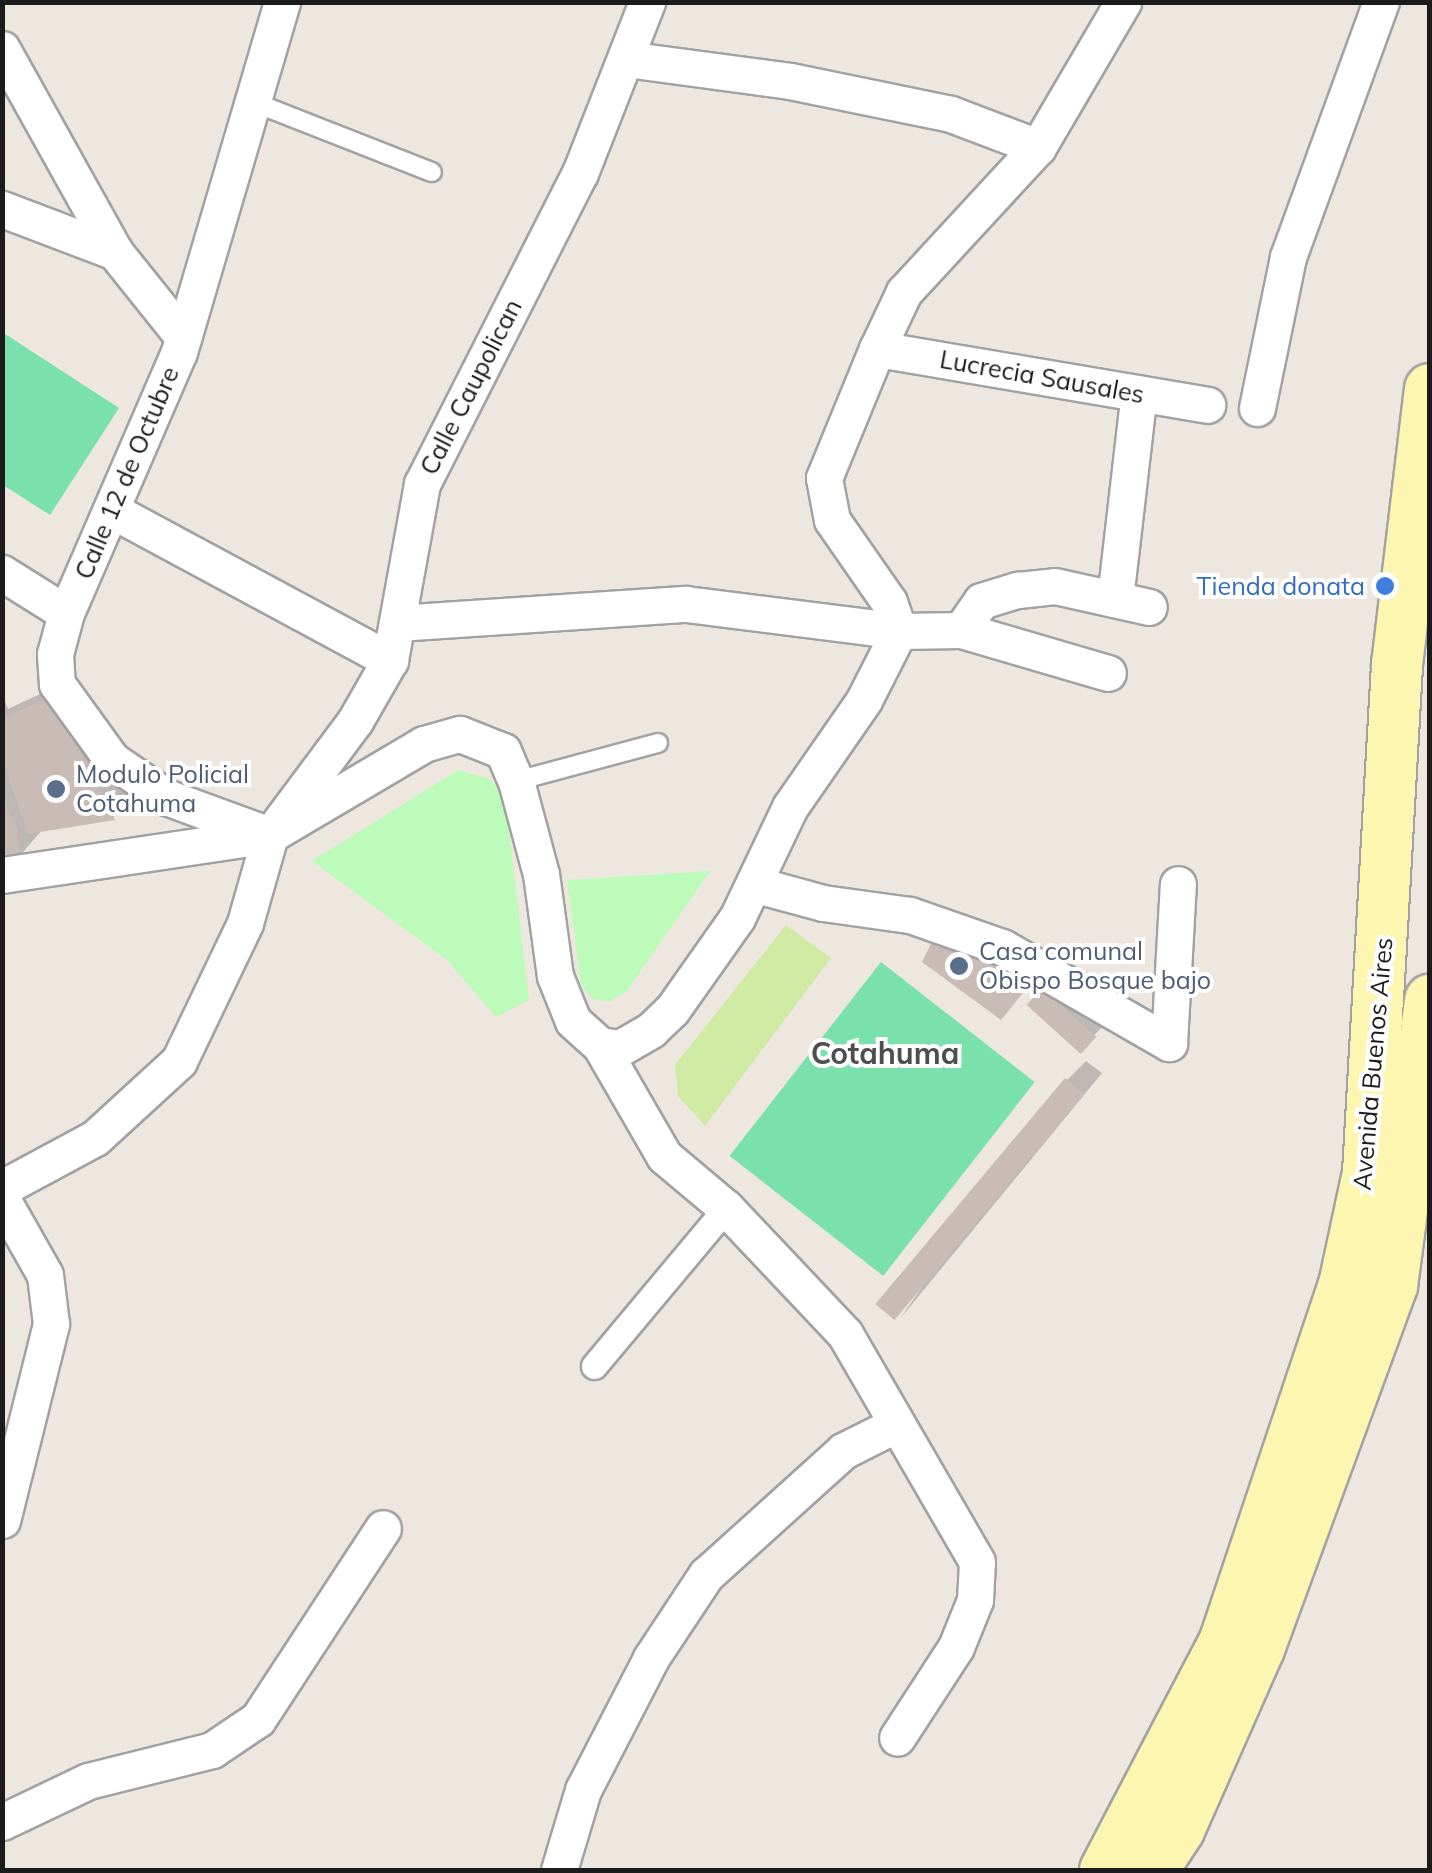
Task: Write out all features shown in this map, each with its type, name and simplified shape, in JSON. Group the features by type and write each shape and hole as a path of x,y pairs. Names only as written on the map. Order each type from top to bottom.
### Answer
{"main road":[{"name":"Avenida Buenos Aires","path":"1104,1870 1225,1640 1344,1285 1368,1174 1397,665 1430,389"},
{"name":"Avenida Buenos Aires","path":"1154,1870 1179,1830 1259,1648 1392,1286 1430,1000"}],"street":[{"name":"Calle 12 de Octubre","path":"270,835 166,797 102,748 57,684 55,654 66,613 184,337 282,2"},
{"name":"Calle Caupolican","path":"12,1172 95,1138 179,1060 245,923 270,835 356,721 390,660 422,484 580,173 647,2"},
{"path":"600,1045 620,1048 672,1010 757,885 790,807 864,700 898,631 889,602 832,520 824,478 904,292 1038,147 1123,2"},
{"path":"1257,408 1288,258 1381,2"},
{"path":"2,49 115,252 184,337"},
{"path":"626,58 790,81 951,114 1038,147"},
{"path":"2,209 115,252"},
{"name":"Lucrecia Sausales","path":"877,349 1207,406"},
{"path":"960,630 981,601 1018,590 1055,586 1132,603 1138,393"},
{"path":"111,510 390,660"},
{"path":"2,573 66,613"},
{"path":"397,623 686,604 898,631 960,630 1108,672"},
{"path":"2,874 270,835 424,744 460,734 503,751 516,780 541,874 564,1005 600,1045 664,1156 726,1208 824,1306 977,1562 975,1600 956,1647 898,1738"},
{"path":"757,885 822,903 910,915 1002,947 1168,1043 1178,884"},
{"path":"2,1199 45,1275 52,1324 2,1520"},
{"path":"594,1366 726,1208"},
{"path":"559,1870 584,1790 651,1658 706,1575 843,1452 898,1424"},
{"path":"2,1822 88,1781 212,1750 258,1718 383,1528"}],"lane":[{"path":"253,102 432,172"},
{"path":"516,780 658,743"}],"green space":[{"path":"2,332 119,408 50,515 3,485"},
{"path":"458,770 490,779 505,798 529,1000 496,1017 447,960 312,861"},
{"path":"710,871 626,992 610,1001 592,999 581,984 567,880"},
{"path":"786,925 831,958 705,1126 678,1096 675,1065"},
{"path":"881,962 1035,1082 883,1276 730,1156"}],"building":[{"name":"Modulo Policial Cotahuma","path":"52,697 115,820 28,834 2,758 2,718"},
{"path":"2,797 18,830 19,862 2,864"},
{"path":"934,937 1035,978 1001,1020 922,962"},
{"path":"1042,988 1096,1037 1081,1054 1027,1005"},
{"path":"1065,1078 1084,1094 895,1320 875,1304"}],"place":[{"name":"Tienda donata","path":"1385,586"},
{"name":"Modulo Policial Cotahuma","path":"56,789"},
{"name":"Casa comunal Obispo Bosque bajo","path":"959,966"}],"district":[{"name":"Cotahuma","path":"885,1053"}]}
